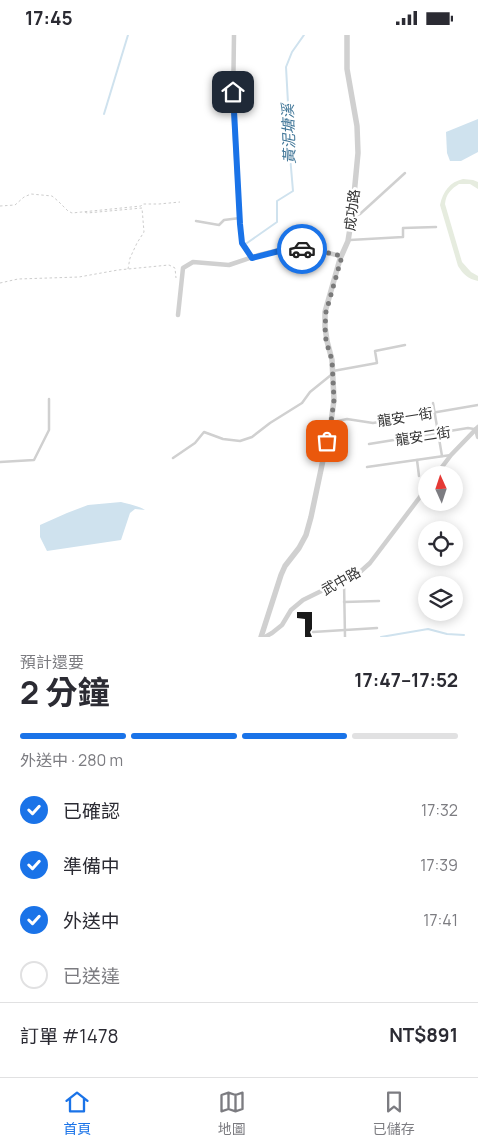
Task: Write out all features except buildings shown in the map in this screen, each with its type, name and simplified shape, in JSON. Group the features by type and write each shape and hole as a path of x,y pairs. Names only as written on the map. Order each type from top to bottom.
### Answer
{"street":[{"path":"234,35 233,105 242,243 252,258"},
{"name":"成功路","path":"260,637 285,566 306,535 331,422 334,400 332,360 326,341 326,312 348,241 358,153 357,126 347,69 347,35"},
{"path":"178,315 183,268 192,262 229,265 287,249 315,250 342,256"},
{"path":"477,428 478,437"},
{"path":"443,466 477,428"},
{"name":"武中路","path":"265,637 282,625 291,610 303,600 360,572 370,563 418,500"}],"lane":[{"path":"352,216 360,214 405,173"},
{"path":"196,221 219,225 224,220 240,218"},
{"path":"348,241 403,237 403,228 436,227"},
{"path":"173,458 195,443 204,432 223,439 240,441 252,437 302,403 310,392 332,373 377,363 375,351 405,345"},
{"path":"0,462 34,460 49,430 49,399"},
{"path":"433,403 442,456"},
{"name":"龍安一街","path":"331,422 347,419 374,423 478,405"},
{"name":"龍安二街","path":"370,444 477,428"},
{"path":"366,467 451,455"},
{"path":"417,460 418,468"},
{"path":"344,581 345,637"},
{"path":"344,602 379,601"},
{"path":"313,632 377,628"}],"path":[{"path":"0,206 15,205 31,194 52,196 72,213 141,206 143,204 180,202"},
{"path":"84,212 142,208 144,232 130,258 128,269"},
{"path":"0,283 18,279 79,277 169,265 175,268 176,278 182,279"}],"shaded area":[{"path":"463,179 478,182 478,189 470,184 459,184 449,192 445,204 462,262 471,272 478,276 478,281 466,276 458,266 440,205 443,195 448,188 454,182"}],"water":[{"path":"478,119 478,152 461,161 450,161 447,153 446,132"},
{"path":"121,502 145,510 135,509 130,513 121,540 47,551 40,537 40,525 88,505"}],"waterway":[{"name":"黃泥塘溪","path":"104,114 128,35"},
{"name":"黃泥塘溪","path":"247,243 277,222 277,201 293,191 286,130 289,121 286,67 292,52 304,35"},
{"path":"381,637 428,629 447,634 464,635"}],"way so far":[{"path":"302,249 342,256 326,312 326,341 332,360 334,400 327,441"}],"route":[{"path":"233,92 242,243 252,258 287,249 302,249"}]}
